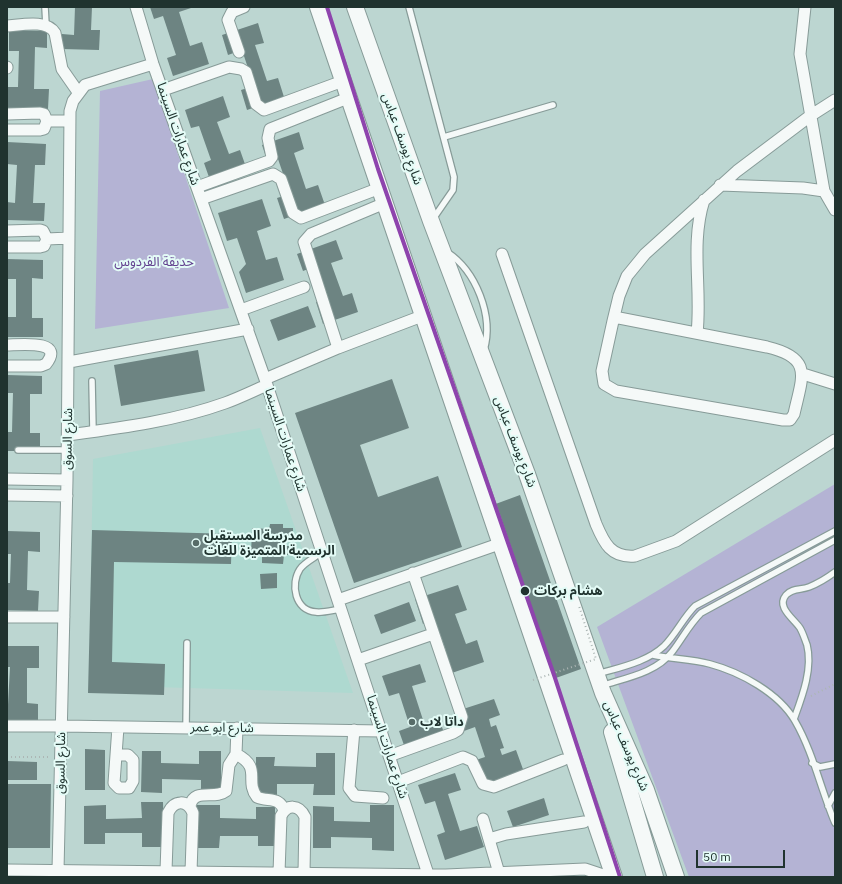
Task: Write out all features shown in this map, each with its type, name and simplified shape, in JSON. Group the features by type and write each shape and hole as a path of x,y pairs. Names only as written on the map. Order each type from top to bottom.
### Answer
{"main road":[{"path":"318,7 499,544 550,688 607,876"},
{"name":"شارع يوسف عباس","path":"355,7 431,221 527,474 600,684 646,790 676,877"},
{"path":"600,684 619,762 655,877"},
{"path":"550,688 550,719 584,822 607,876"}],"street":[{"name":"شارع عمارات السينما","path":"136,7 163,90 266,382 428,874"},
{"path":"239,52 228,20 232,12 244,7"},
{"path":"805,7 800,54 824,191 835,210"},
{"path":"7,26 46,25 52,28 55,33 62,69 78,92 85,85 154,64"},
{"path":"163,90 229,67 235,67 246,72 256,104 264,110 342,81"},
{"name":"شارع السوق","path":"58,870 68,450 69,121 70,111 78,92"},
{"path":"197,187 269,161 272,157 268,138 270,129 348,98"},
{"path":"614,317 780,350 797,361 802,374 794,414 790,420 616,391 608,387 602,378 605,353 619,296 634,266 720,185 810,116 835,100"},
{"path":"7,114 40,113 44,114 47,121 44,129 40,130 7,130"},
{"path":"47,121 69,121"},
{"path":"201,199 273,174 281,179 293,213 301,218 382,196"},
{"path":"720,185 791,187 824,191"},
{"path":"338,348 304,242 310,234 382,196"},
{"path":"697,333 699,319 697,230 704,199"},
{"path":"7,231 40,230 47,239"},
{"path":"47,239 69,238"},
{"path":"7,247 40,247 44,246 47,239"},
{"path":"502,254 596,524 608,548 613,553 628,557 635,556 676,541 835,440"},
{"path":"241,310 304,287"},
{"path":"68,435 138,424 189,413 225,403 338,348 422,316"},
{"path":"50,355 69,358 248,329"},
{"path":"7,345 41,344 49,350 50,355 46,364 41,366 7,366"},
{"path":"802,374 835,384"},
{"path":"7,479 67,480"},
{"path":"7,495 67,496"},
{"path":"339,604 413,573 499,544"},
{"path":"389,756 453,733 458,730 462,717 413,573"},
{"path":"7,617 64,617"},
{"path":"358,660 433,634"},
{"name":"شارع ابو عمر","path":"7,726 382,731"},
{"path":"117,755 118,727"},
{"path":"191,872 193,813 190,806 191,801 196,796 222,794 226,791 229,765 236,754 237,728"},
{"path":"354,730 349,788 355,796 383,798"},
{"path":"236,754 248,761 251,766 253,792 257,797 278,801 284,810"},
{"path":"398,782 463,757 472,762 483,784 494,787 563,760"},
{"path":"166,871 168,813 171,806 177,803 184,803 190,806"},
{"path":"279,872 281,816 284,810 290,807 297,807 302,810 306,816 304,873"},
{"path":"483,819 499,873"},
{"path":"489,839 506,834 584,822"},
{"path":"7,870 428,874 499,873 585,869 607,876"}],"lane":[{"path":"45,7 46,25"},
{"path":"408,7 444,137 454,185 449,197 431,221"},
{"path":"444,137 553,106"},
{"path":"92,381 93,431"},
{"path":"18,450 68,450"},
{"path":"600,684 653,655 665,645 685,615 695,606 835,531"},
{"path":"600,684 650,669 667,658 692,621 706,610 835,540"},
{"path":"322,552 301,568 294,588 297,598 302,605 316,612 339,604"},
{"path":"794,719 801,700 809,662 807,645 800,629 785,611 783,605 784,599 787,594 793,590 808,588 821,582 835,572"},
{"path":"186,728 187,642"},
{"path":"653,655 708,663 728,670 747,678 775,699 794,719 835,823"},
{"path":"812,763 820,767 835,764"},
{"path":"828,806 835,793"}],"path":[{"path":"533,680 596,659 579,606"},
{"path":"801,700 835,684"},
{"path":"7,757 61,757"}],"shaded area":[{"name":"مدرسة المستقبل الرسمية المتميزة للغات","path":"260,428 353,693 89,685 93,459"}],"green space":[{"name":"حديقة الفردوس","path":"153,79 229,308 95,329 100,91"},
{"path":"835,484 835,877 689,877 597,627"}],"building":[{"path":"75,7 92,7 91,30 100,30 99,50 62,49 62,34 74,35"},
{"path":"150,7 194,7 179,12 190,46 202,42 209,64 173,76 167,58 176,55 163,16 154,19"},
{"path":"258,23 264,43 255,45 267,81 278,78 284,97 247,110 241,90 254,86 242,50 228,55 222,35"},
{"path":"9,30 47,31 47,48 35,47 34,89 49,89 48,109 7,108 7,87 18,87 19,51 9,51"},
{"path":"223,96 230,117 217,122 229,154 240,150 246,167 210,180 204,163 211,160 199,126 191,128 185,110"},
{"path":"299,132 304,149 294,153 306,189 318,185 325,205 284,219 277,198 290,194 278,159 268,163 262,145"},
{"path":"7,142 46,144 45,165 35,165 33,203 45,203 44,221 7,220 7,202 15,203 17,165 7,164"},
{"path":"262,199 271,226 257,231 266,260 277,257 284,280 246,293 239,272 246,264 237,238 227,241 218,213"},
{"path":"336,240 343,259 331,263 343,296 352,293 358,312 323,324 316,302 327,298 316,266 303,271 297,254"},
{"path":"7,259 43,260 43,279 32,278 32,318 43,318 43,337 7,337 7,317 16,317 16,279 7,279"},
{"path":"308,306 316,327 278,341 270,320"},
{"path":"198,350 205,391 121,406 114,365"},
{"path":"7,375 42,376 42,394 30,394 30,433 40,433 40,451 7,451 7,432 12,432 13,393 7,393"},
{"path":"392,379 409,428 360,445 378,497 438,476 462,547 354,583 295,413"},
{"name":"هشام بركات","path":"520,495 581,669 542,683 482,509"},
{"path":"270,524 283,524 283,528 293,528 293,539 286,538 286,546 289,546 288,555 284,555 283,564 262,563 262,556 251,555 252,528 269,529"},
{"path":"92,530 232,534 231,564 114,562 112,662 165,664 164,695 88,693"},
{"path":"7,531 40,532 40,552 28,551 27,590 39,591 38,611 7,610 7,583 10,583 11,554 7,554"},
{"path":"277,573 277,588 261,589 260,574"},
{"path":"458,585 467,610 455,614 466,644 477,640 484,662 443,676 437,658 446,651 435,620 423,624 415,599"},
{"path":"409,602 416,621 381,634 374,615"},
{"path":"7,646 39,646 39,668 27,668 27,703 38,704 38,723 7,723 10,667 7,667"},
{"path":"420,664 426,682 412,686 424,723 439,718 445,736 405,748 399,731 410,727 399,693 389,696 382,676"},
{"path":"494,699 500,715 489,719 491,727 496,725 504,748 500,749 502,755 516,750 524,772 482,786 473,761 485,757 475,727 464,731 457,711"},
{"path":"85,749 105,750 105,790 85,790"},
{"path":"142,751 161,751 161,763 199,764 199,751 221,751 221,791 201,791 201,780 162,779 162,793 141,792"},
{"path":"316,753 335,753 335,795 313,795 314,784 277,784 277,796 256,795 256,757 275,757 274,766 316,767"},
{"path":"7,761 37,762 37,780 7,780"},
{"path":"455,773 461,790 448,794 460,831 477,826 484,847 445,860 437,835 445,832 435,801 425,804 418,785"},
{"path":"7,784 51,784 50,848 7,848"},
{"path":"544,798 549,815 513,827 507,811"},
{"path":"141,802 163,802 164,847 142,847 142,833 105,833 105,844 84,844 84,806 106,805 106,819 142,818"},
{"path":"197,805 220,805 220,818 256,819 256,807 275,807 275,846 258,846 258,836 220,836 219,848 197,848"},
{"path":"370,805 394,805 394,851 372,850 372,838 331,837 331,848 313,848 313,806 334,807 334,821 370,822"}],"transit line":[{"path":"327,7 378,169 555,678 620,877"}],"place":[{"name":"مدرسة المستقبل الرسمية المتميزة للغات","path":"196,543"},
{"name":"هشام بركات","path":"525,591"},
{"name":"داتا لاب","path":"412,722"}]}
